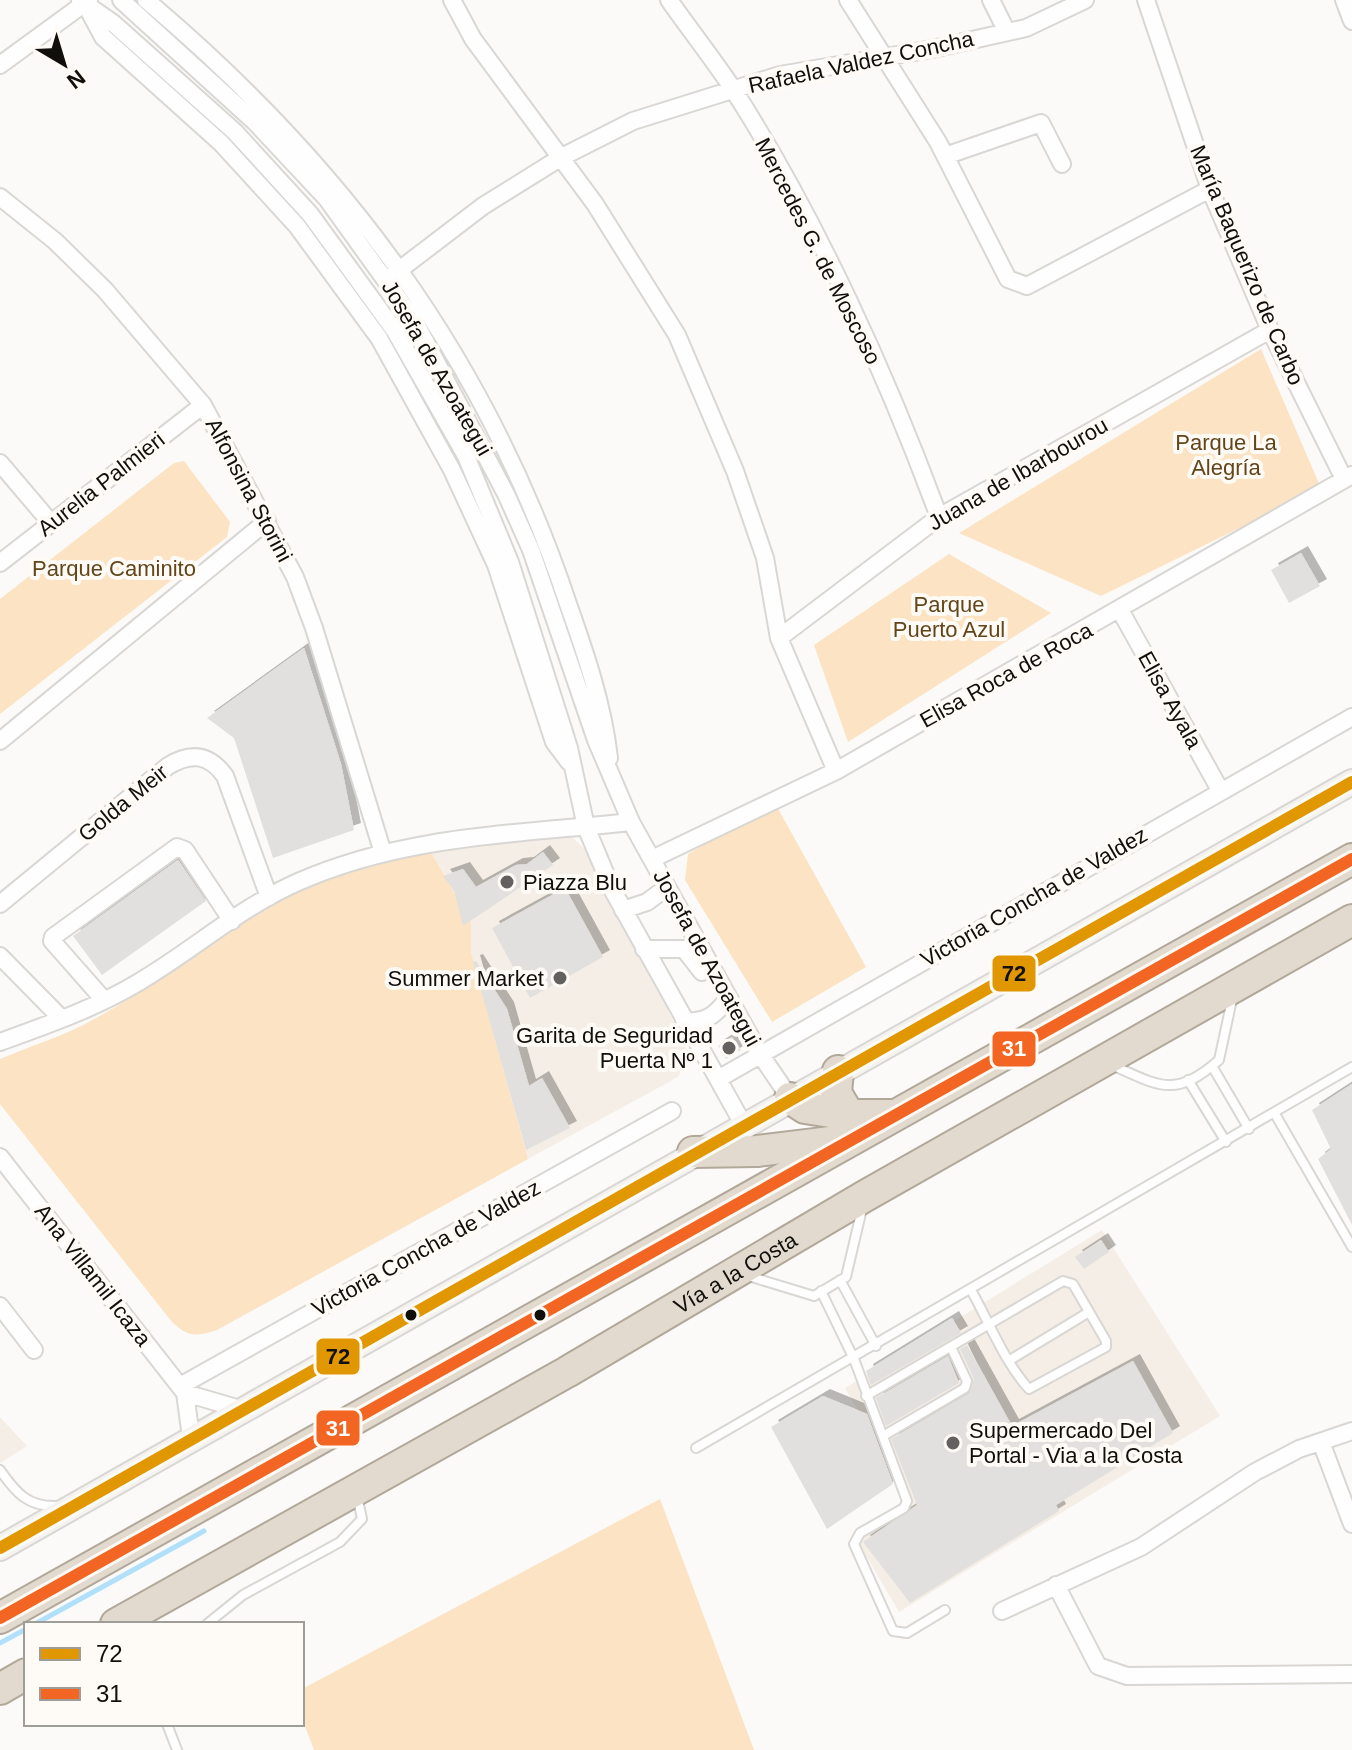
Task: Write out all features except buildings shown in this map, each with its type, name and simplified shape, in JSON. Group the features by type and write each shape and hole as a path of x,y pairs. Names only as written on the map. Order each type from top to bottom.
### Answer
{"highway":[{"path":"693,1152 757,1151 896,1115 1352,859"},
{"name":"Vía a la Costa","path":"120,1622 355,1491 865,1196 1352,920"},
{"path":"838,1071 836,1093 853,1127"},
{"path":"790,1098 805,1108 853,1127"},
{"path":"0,1618 853,1127"},
{"path":"0,1689 24,1675"}],"street":[{"name":"Josefa de Azoategui","path":"121,0 255,122 327,199 387,279 446,376 506,494 531,550 574,679 631,822 726,995 790,1098"},
{"name":"Josefa de Azoategui","path":"146,0 260,102 339,188 401,268 484,408 547,540 589,666 606,733 610,772"},
{"path":"452,0 473,39 595,204 677,335 735,471 760,543 779,638 836,771"},
{"name":"Mercedes G. de Moscoso","path":"669,0 733,89 803,213 901,412 939,517"},
{"path":"848,0 945,156 1008,279 1027,286 1210,189"},
{"path":"991,0 1006,30"},
{"name":"Rafaela Valdez Concha","path":"354,303 483,206 560,158 633,121 780,75 1026,28 1085,0"},
{"name":"María Baquerizo de Carbo","path":"1146,0 1210,189 1270,330 1348,477"},
{"path":"1344,0 1352,21"},
{"name":"Josefa de Azoategui","path":"85,1 235,132 310,214 369,292 428,388 486,503 519,589 573,767 586,827 623,910 743,1124"},
{"name":"Josefa de Azoategui","path":"85,1 103,37 221,143 297,226 379,338 452,470 496,565 554,742 573,767"},
{"path":"0,65 85,1"},
{"path":"945,156 1041,123 1062,164"},
{"name":"Alfonsina Storini","path":"0,197 55,241 105,290 203,405 295,577 314,628 383,853"},
{"name":"Juana de Ibarbourou","path":"779,638 939,517 1270,330"},
{"name":"Aurelia Palmieri","path":"0,563 203,405"},
{"path":"0,463 51,523"},
{"name":"Elisa Roca de Roca","path":"652,859 836,771 1348,477"},
{"path":"0,741 267,521"},
{"name":"Elisa Ayala","path":"1120,610 1220,790"},
{"name":"Victoria Concha de Valdez","path":"718,1079 1352,717"},
{"name":"Golda Meir","path":"0,904 168,766 194,755 216,763 225,776 269,897"},
{"path":"0,1548 693,1152 1352,782"},
{"path":"0,1042 138,983 269,897 329,869 414,845 525,830 631,822"},
{"path":"104,1000 52,941 53,937 177,847 185,850 232,921"},
{"path":"623,910 647,902 666,888"},
{"path":"644,949 684,949 710,985 726,995 708,1018 694,1023 684,1020"},
{"path":"0,956 61,1018"},
{"name":"Victoria Concha de Valdez","path":"182,1390 672,1111"},
{"name":"Ana Villamil Icaza","path":"0,1157 182,1390"},
{"path":"0,1306 34,1350"},
{"path":"191,1437 182,1390 240,1409"},
{"path":"1002,1611 1141,1547 1255,1472 1299,1449 1352,1431"},
{"path":"1321,1442 1352,1524"},
{"path":"1056,1585 1098,1666 1111,1673 1127,1676 1352,1674"}],"lane":[{"path":"1104,1062 1162,1087 1171,1088 1188,1080 1212,1066 1223,1051 1235,986"},
{"path":"1212,1066 1249,1129"},
{"path":"696,1448 1352,1067"},
{"path":"1188,1080 1226,1142"},
{"path":"1275,1114 1350,1240"},
{"path":"737,1272 814,1296 846,1277 865,1196"},
{"path":"840,1280 876,1346"},
{"path":"866,1396 991,1326 1063,1281 1073,1284 1106,1341 1102,1352 1035,1389 1025,1385 1010,1360 991,1326 971,1290"},
{"path":"821,1291 854,1359 907,1501 904,1508 860,1533 854,1544 893,1631 907,1633 945,1610"},
{"path":"1010,1360 1089,1312"},
{"path":"883,1436 965,1388 967,1381 951,1347"},
{"path":"0,1470 4,1484 32,1504 74,1505"},
{"path":"209,1622 243,1595 340,1542 356,1529 364,1511 355,1491"},
{"path":"168,1726 177,1750"}],"shaded area":[{"path":"559,833 572,837 588,852 684,1042 688,1060 678,1077 528,1159 471,952 471,922 431,852"},
{"path":"1102,1230 1220,1416 899,1612 858,1542 911,1504 845,1388"},
{"path":"0,1417 27,1446 0,1463"}],"green space":[{"name":"Parque La Alegría","path":"1261,349 1321,488 1101,596 959,533"},
{"name":"Parque Caminito","path":"184,461 230,522 227,537 0,714 0,599 174,463"},
{"name":"Parque Puerto Azul","path":"949,554 1051,613 848,742 814,645"},
{"path":"776,805 866,967 772,1022 685,880 688,854"},
{"path":"431,852 471,922 471,952 528,1159 217,1330 203,1334 183,1331 172,1322 0,1104 0,1059 85,1024 148,987 248,918 291,895 360,870"},
{"path":"660,1499 754,1750 314,1750 304,1723 304,1688"}],"waterway":[{"path":"39,1622 204,1531"},
{"path":"0,1643 24,1630"}],"transit line":[{"name":"72","path":"0,1548 1352,782"},
{"name":"31","path":"0,1618 1352,859"}],"place":[{"name":"Piazza Blu","path":"507,882"},
{"name":"Summer Market","path":"560,978"},
{"name":"Garita de Seguridad Puerta Nº 1","path":"729,1048"},
{"name":"Supermercado Del Portal - Via a la Costa","path":"953,1443"}]}
